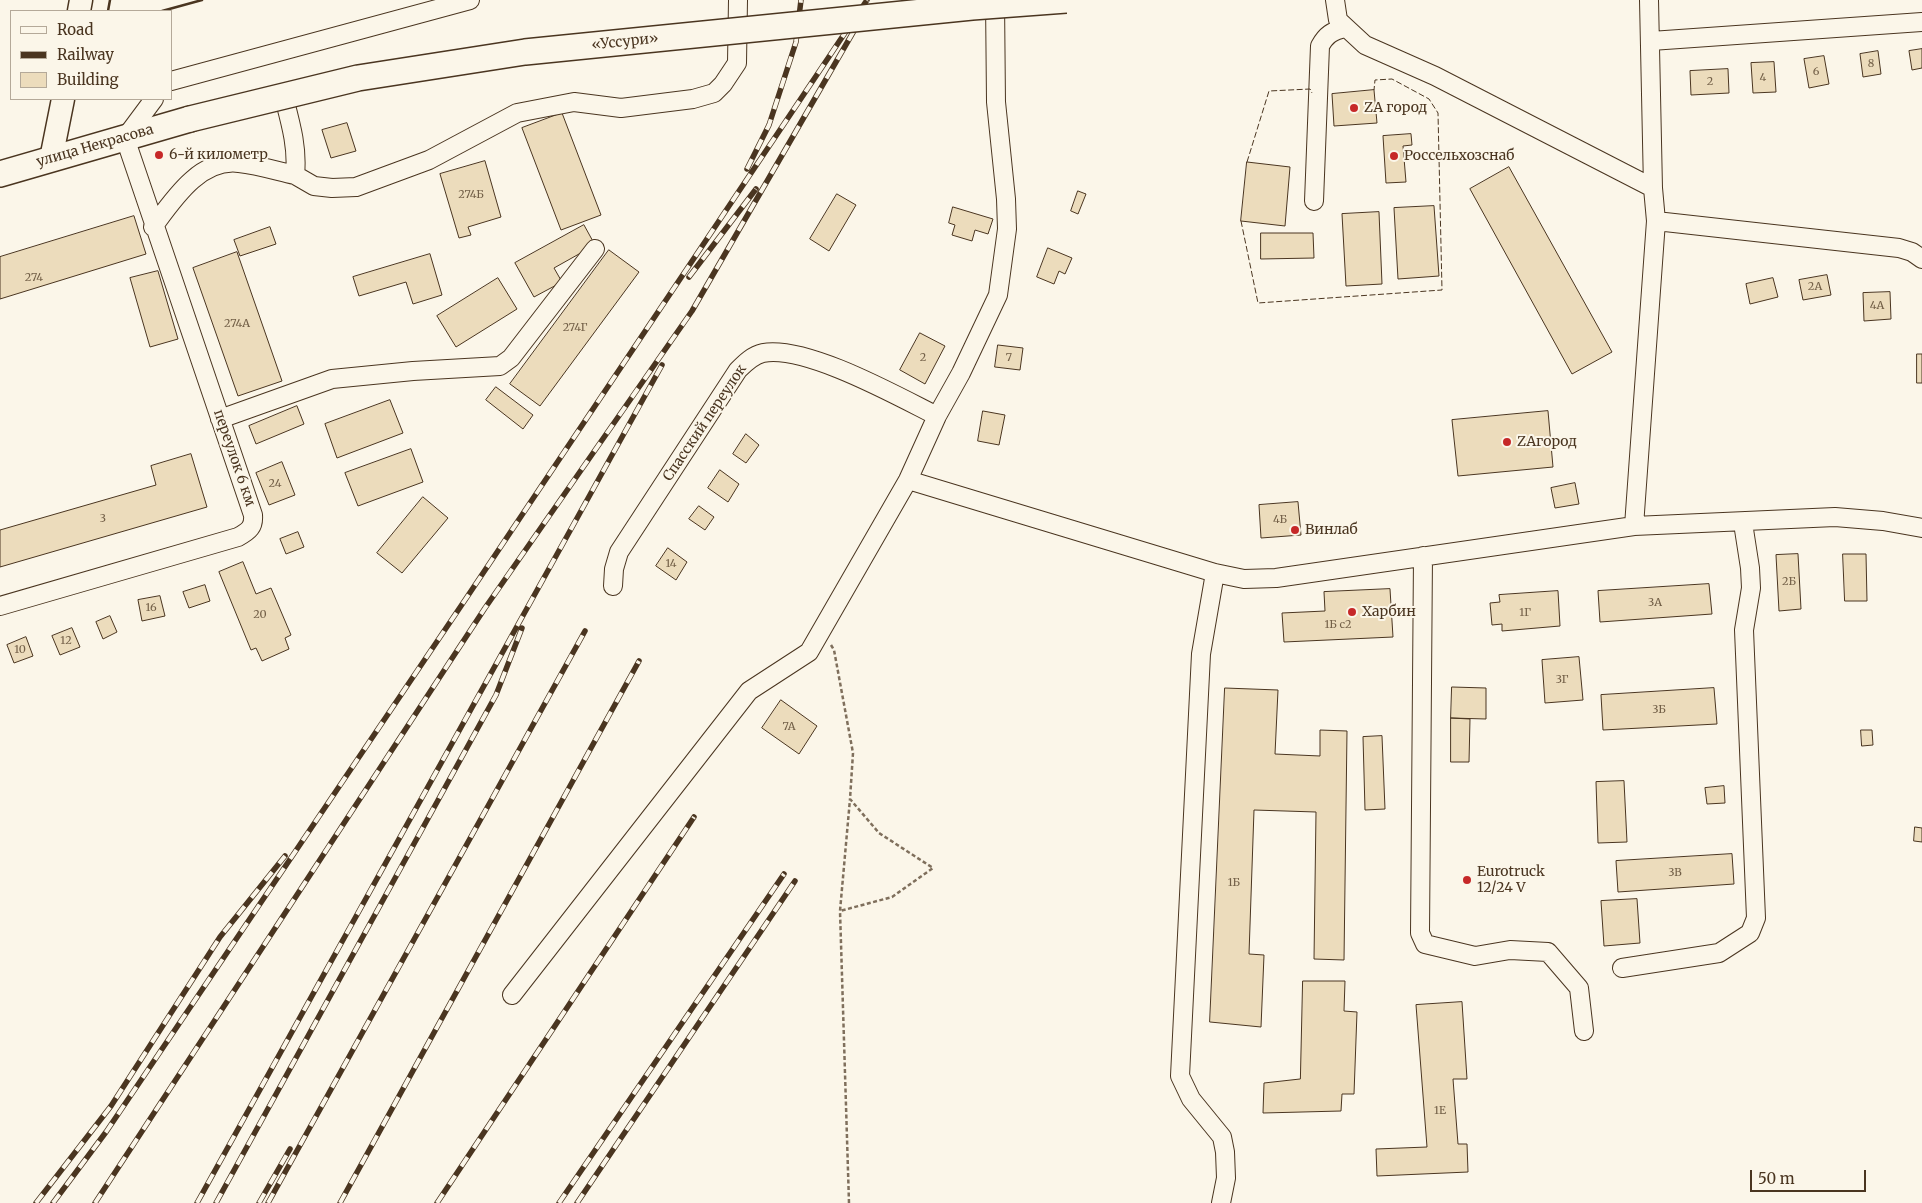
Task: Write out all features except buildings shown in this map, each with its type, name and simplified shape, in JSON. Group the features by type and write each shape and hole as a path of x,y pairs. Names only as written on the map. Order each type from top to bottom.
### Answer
{"highway":[{"name":"«Уссури»","path":"190,119 358,78 525,52 972,7 1066,0"},
{"name":"улица Некрасова","path":"0,174 190,119"}],"main road":[{"path":"52,159 63,100"}],"street":[{"path":"172,81 470,0"},
{"path":"153,227 186,186 200,173 220,165 237,162 295,175 314,186 356,188 429,160 518,112 532,108 580,102 622,108 693,100 714,93 723,84 736,63 738,0"},
{"path":"512,995 749,691 809,652 908,480 937,416 998,295 1007,229 1006,199 996,102 995,0"},
{"path":"1335,0 1338,20 1365,45 1436,76 1653,188"},
{"path":"1634,526 1656,221 1653,188 1649,0"},
{"path":"1651,41 1922,22"},
{"path":"1314,201 1320,46 1329,34 1345,28"},
{"path":"283,94 297,159 295,175"},
{"path":"125,138 153,100"},
{"name":"переулок 6 км","path":"0,606 228,540 249,531 254,523 253,515 153,227 125,138"},
{"path":"1656,221 1900,248 1912,252 1922,259"},
{"path":"220,419 332,379 413,371 500,366 511,358 595,249"},
{"name":"Спасский переулок","path":"613,586 614,568 619,552 738,370 747,361 762,354 778,352 794,355 840,370 937,416"},
{"path":"908,480 1215,573 1244,579 1276,578 1634,526 1743,523 1835,517 1883,521 1922,528"},
{"path":"1622,968 1719,953 1750,933 1756,918 1744,630 1751,588 1743,523"},
{"path":"1423,556 1420,933 1424,944 1475,956 1510,950 1548,952 1579,988 1584,1031"},
{"path":"1215,573 1201,654 1180,1076 1191,1099 1222,1137 1226,1152 1226,1178 1221,1203"}],"path":[{"path":"822,631 834,650 853,754 840,911 849,1203"},
{"path":"840,911 892,897 933,868 879,833 850,799"}],"railway":[{"path":"747,169 769,125 796,42 801,0"},
{"path":"53,1203 106,1132 867,0"},
{"path":"95,1203 485,608 692,311 855,29"},
{"path":"689,277 756,189"},
{"path":"197,1203 662,365"},
{"path":"216,1203 496,695 522,628"},
{"path":"268,1203 585,631"},
{"path":"340,1203 639,661"},
{"path":"437,1203 694,817"},
{"path":"36,1203 111,1106 220,937 285,856"},
{"path":"559,1203 784,874"},
{"path":"577,1203 795,881"},
{"path":"259,1203 290,1149"}],"fence":[{"path":"1241,221 1258,303 1442,290 1438,113 1429,99 1392,79 1375,80 1374,90"},
{"path":"1247,162 1269,91 1310,89 1312,93"}],"wall":[{"path":"108,10 110,0"},
{"path":"166,10 202,0"}],"place":[{"name":"ZA город","path":"1354,108"},
{"name":"6-й километр","path":"159,155"},
{"name":"Россельхозснаб","path":"1394,156"},
{"name":"ZAгород","path":"1507,442"},
{"name":"Винлаб","path":"1295,530"},
{"name":"Харбин","path":"1352,612"},
{"name":"Eurotruck 12/24 V","path":"1467,880"}]}
